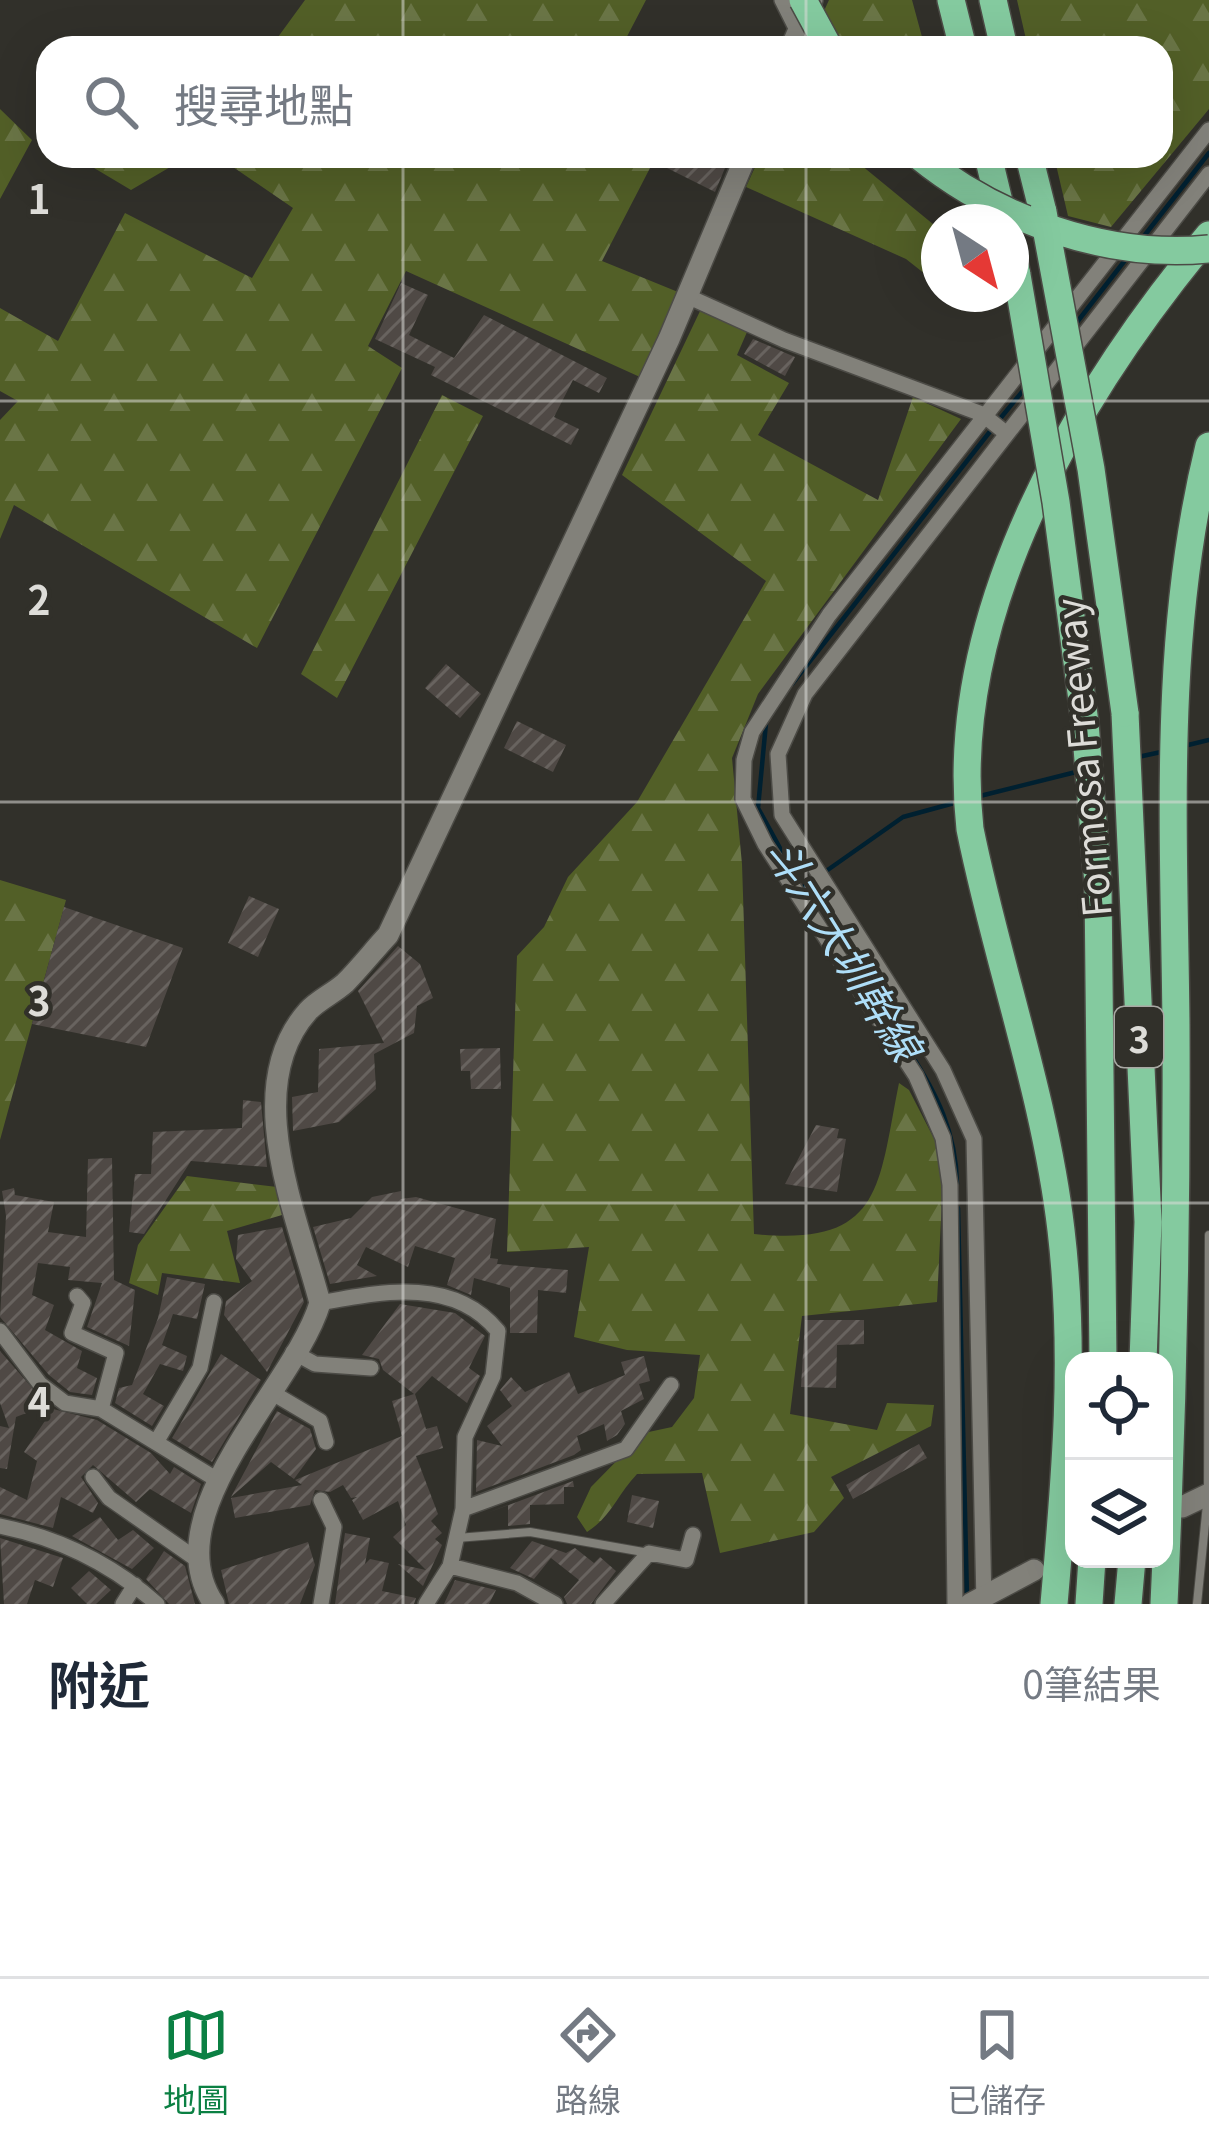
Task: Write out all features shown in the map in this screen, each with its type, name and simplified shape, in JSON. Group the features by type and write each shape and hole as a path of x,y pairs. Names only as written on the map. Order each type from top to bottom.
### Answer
{"highway":[{"path":"808,0 824,36"},
{"path":"951,0 960,36"},
{"path":"993,0 1001,36"},
{"path":"936,168 964,189 1055,230 1141,248 1209,249"},
{"path":"991,168 1000,204"},
{"name":"Formosa Freeway","path":"1032,168 1091,470 1125,713 1148,1222 1143,1352"},
{"path":"1054,1604 1070,1348 1061,1226 967,800 968,719 993,603 1010,556 1104,376 1209,235"},
{"name":"Formosa Freeway","path":"1023,312 1056,502 1085,723 1098,884 1103,1352"},
{"path":"1164,1604 1178,1311 1172,749 1184,563 1209,446"},
{"path":"1089,1604 1091,1568"},
{"path":"1129,1604 1131,1568"}],"street":[{"path":"782,0 794,36"},
{"path":"796,36 808,0"},
{"path":"955,1604 950,1185 944,1138 916,1076 765,844 743,799 752,732 781,685 982,414 1209,130"},
{"path":"209,1602 199,1561 206,1502 320,1303 280,1143 274,1090 288,1046 308,1012 345,982 388,935 687,296 741,168"},
{"path":"1034,1570 979,1602 974,1139 943,1070 782,815 778,754 805,694 1209,174"},
{"path":"687,296 784,340 982,414 1007,434"},
{"path":"320,1303 381,1292 439,1293 498,1331 493,1376 465,1437 463,1509 450,1566 427,1604"},
{"path":"77,1296 83,1303 72,1334 116,1353 100,1409"},
{"path":"158,1439 200,1368 214,1302"},
{"path":"0,1331 40,1384 65,1403 100,1409 158,1439 219,1481"},
{"path":"293,1352 315,1364 371,1368"},
{"path":"463,1509 626,1449 671,1385"},
{"path":"271,1392 320,1420 326,1442"},
{"path":"92,1477 109,1498 199,1561"},
{"path":"1182,1507 1208,1494"},
{"path":"321,1500 334,1527 321,1604"},
{"path":"0,1526 51,1536 135,1585 157,1604"},
{"path":"603,1604 649,1553 686,1560 693,1535"},
{"path":"450,1566 517,1583 555,1604"},
{"path":"123,1604 135,1585"}],"lane":[{"path":"1197,1604 1208,1494 1209,1234"},
{"path":"455,1539 530,1532 649,1553"}],"green space":[{"path":"305,0 646,0 627,36 279,36"},
{"path":"829,0 912,0 922,36 838,36 824,11"},
{"path":"1017,0 1209,0 1209,109 1173,152 1173,36 1025,36"},
{"path":"0,109 32,140 0,199"},
{"path":"94,168 169,168 131,190"},
{"path":"235,168 650,168 602,261 678,292 640,377 406,271 368,346 402,368 257,648 14,505 0,539 0,420 18,401 0,391 0,308 58,341 125,213 252,278 293,208"},
{"path":"755,168 865,168 921,214 921,271 906,259 746,187"},
{"path":"1057,168 1160,168 1111,227 1068,216"},
{"path":"701,309 747,332 737,355 789,383 758,435 878,500 913,397 961,419 758,694 732,758 742,864 754,1234 796,1236 828,1231 851,1219 878,1180 899,1083 909,1090 944,1158 937,1302 802,1316 790,1414 877,1430 887,1403 934,1405 931,1426 831,1477 844,1498 814,1532 720,1553 702,1473 637,1474 603,1519 587,1532 577,1517 591,1487 644,1433 672,1427 694,1398 700,1355 627,1350 574,1337 589,1247 507,1252 517,956 544,927 568,877 637,802 766,581 622,475"},
{"path":"442,395 483,416 337,698 301,674"},
{"path":"0,880 66,900 0,1140"},
{"path":"187,1176 277,1187 282,1215 227,1231 240,1283 162,1273 158,1295 129,1283 138,1245"}],"building":[{"path":"667,168 725,168 715,192"},
{"path":"401,283 428,295 409,335 454,358 484,315 607,378 599,393 573,380 554,417 579,429 571,445 431,375 435,367 375,339"},
{"path":"753,339 795,357 785,376 744,354"},
{"path":"446,664 481,694 460,718 425,688"},
{"path":"517,721 566,745 553,772 504,748"},
{"path":"249,896 279,909 258,957 228,943"},
{"path":"64,907 183,948 146,1047 32,1024"},
{"path":"398,946 420,964 433,998 417,1006 414,1033 374,1054 376,1089 339,1122 293,1131 292,1097 318,1092 319,1049 384,1043 358,991"},
{"path":"500,1048 501,1089 471,1089 470,1071 461,1071 460,1049"},
{"path":"243,1100 261,1102 267,1167 191,1161 144,1234 129,1232 135,1174 151,1174 153,1132 242,1128"},
{"path":"816,1125 839,1129 837,1138 846,1139 837,1192 785,1184"},
{"path":"112,1158 114,1280 135,1290 129,1346 87,1327 102,1283 68,1280 70,1267 38,1263 32,1295 54,1305 45,1330 82,1351 77,1368 97,1378 92,1395 70,1392 49,1375 0,1317 6,1216 2,1191 14,1188 15,1195 54,1202 48,1232 86,1237 88,1159"},
{"path":"401,1191 401,1199 416,1197 496,1219 490,1258 498,1259 497,1264 568,1270 566,1293 538,1290 537,1333 510,1333 510,1288 474,1278 471,1295 447,1285 455,1258 415,1246 408,1267 366,1247 357,1265 377,1276 330,1284 313,1227 351,1218 372,1197"},
{"path":"282,1227 304,1302 267,1372 224,1315 226,1301 252,1281 236,1259 238,1235"},
{"path":"167,1277 205,1284 197,1319 173,1314 162,1345 187,1356 183,1371 160,1364 143,1394 164,1406 152,1426 115,1403 119,1388 132,1385 158,1318"},
{"path":"400,1304 455,1313 485,1336 469,1368 480,1376 467,1403 432,1376 415,1394 426,1429 437,1426 443,1448 416,1456 438,1514 431,1521 442,1533 435,1539 442,1545 423,1586 398,1564 426,1570 393,1537 406,1525 398,1501 363,1520 352,1500 357,1497 351,1498 343,1485 330,1492 315,1490 310,1505 235,1518 231,1498 302,1485 295,1480 402,1436 392,1401 414,1394 383,1370 379,1359 362,1355"},
{"path":"805,1320 864,1320 864,1344 837,1345 836,1388 801,1387"},
{"path":"0,1351 47,1405 16,1417 7,1469 0,1468 0,1426 9,1428 0,1403"},
{"path":"221,1354 261,1380 212,1462 172,1438"},
{"path":"644,1356 650,1381 639,1384 644,1399 621,1411 625,1424 617,1435 607,1441 604,1424 577,1436 581,1450 574,1455 476,1492 477,1440 502,1446 487,1426 512,1406 500,1390 511,1377 525,1392 569,1372 578,1394 625,1375 621,1362"},
{"path":"53,1409 97,1420 151,1453 170,1474 174,1467 201,1484 191,1513 150,1489 136,1502 93,1465 81,1477 98,1503 93,1513 61,1497 53,1528 0,1514 0,1487 27,1500 37,1461 24,1452"},
{"path":"277,1411 310,1429 316,1449 294,1479 271,1462 231,1497"},
{"path":"919,1444 927,1458 853,1499 846,1485"},
{"path":"573,1481 574,1487 564,1487 564,1504 530,1505 530,1524 508,1526 508,1505"},
{"path":"632,1495 659,1501 653,1528 627,1522"},
{"path":"100,1517 118,1540 133,1530 154,1548 132,1569 72,1536"},
{"path":"345,1533 370,1538 365,1564 370,1559 389,1563 382,1591 416,1598 414,1604 335,1604"},
{"path":"0,1538 63,1558 53,1587 35,1580 27,1604 4,1604"},
{"path":"532,1541 566,1553 575,1548 594,1563 600,1557 616,1571 591,1604 567,1604 564,1597 579,1580 551,1558 534,1579 510,1568"},
{"path":"308,1542 315,1565 300,1604 229,1604 221,1570"},
{"path":"164,1551 185,1566 195,1604 169,1604 146,1579"},
{"path":"89,1571 111,1590 96,1604 87,1604 71,1588"},
{"path":"455,1580 496,1590 489,1604 444,1604"}],"waterway":[{"name":"斗六大圳幹線","path":"1144,236 1209,153"},
{"name":"斗六大圳幹線","path":"1074,326 1126,259"},
{"name":"斗六大圳幹線","path":"999,420 1026,387"},
{"name":"斗六大圳幹線","path":"792,684 992,429"},
{"name":"斗六大圳幹線","path":"766,723 758,808 798,881"},
{"path":"1184,746 1209,740"},
{"path":"1138,757 1161,752"},
{"path":"980,796 1080,771"},
{"path":"802,888 903,817 958,802"},
{"name":"斗六大圳幹線","path":"909,1051 943,1114 957,1184"},
{"name":"斗六大圳幹線","path":"958,1208 967,1598"}]}
